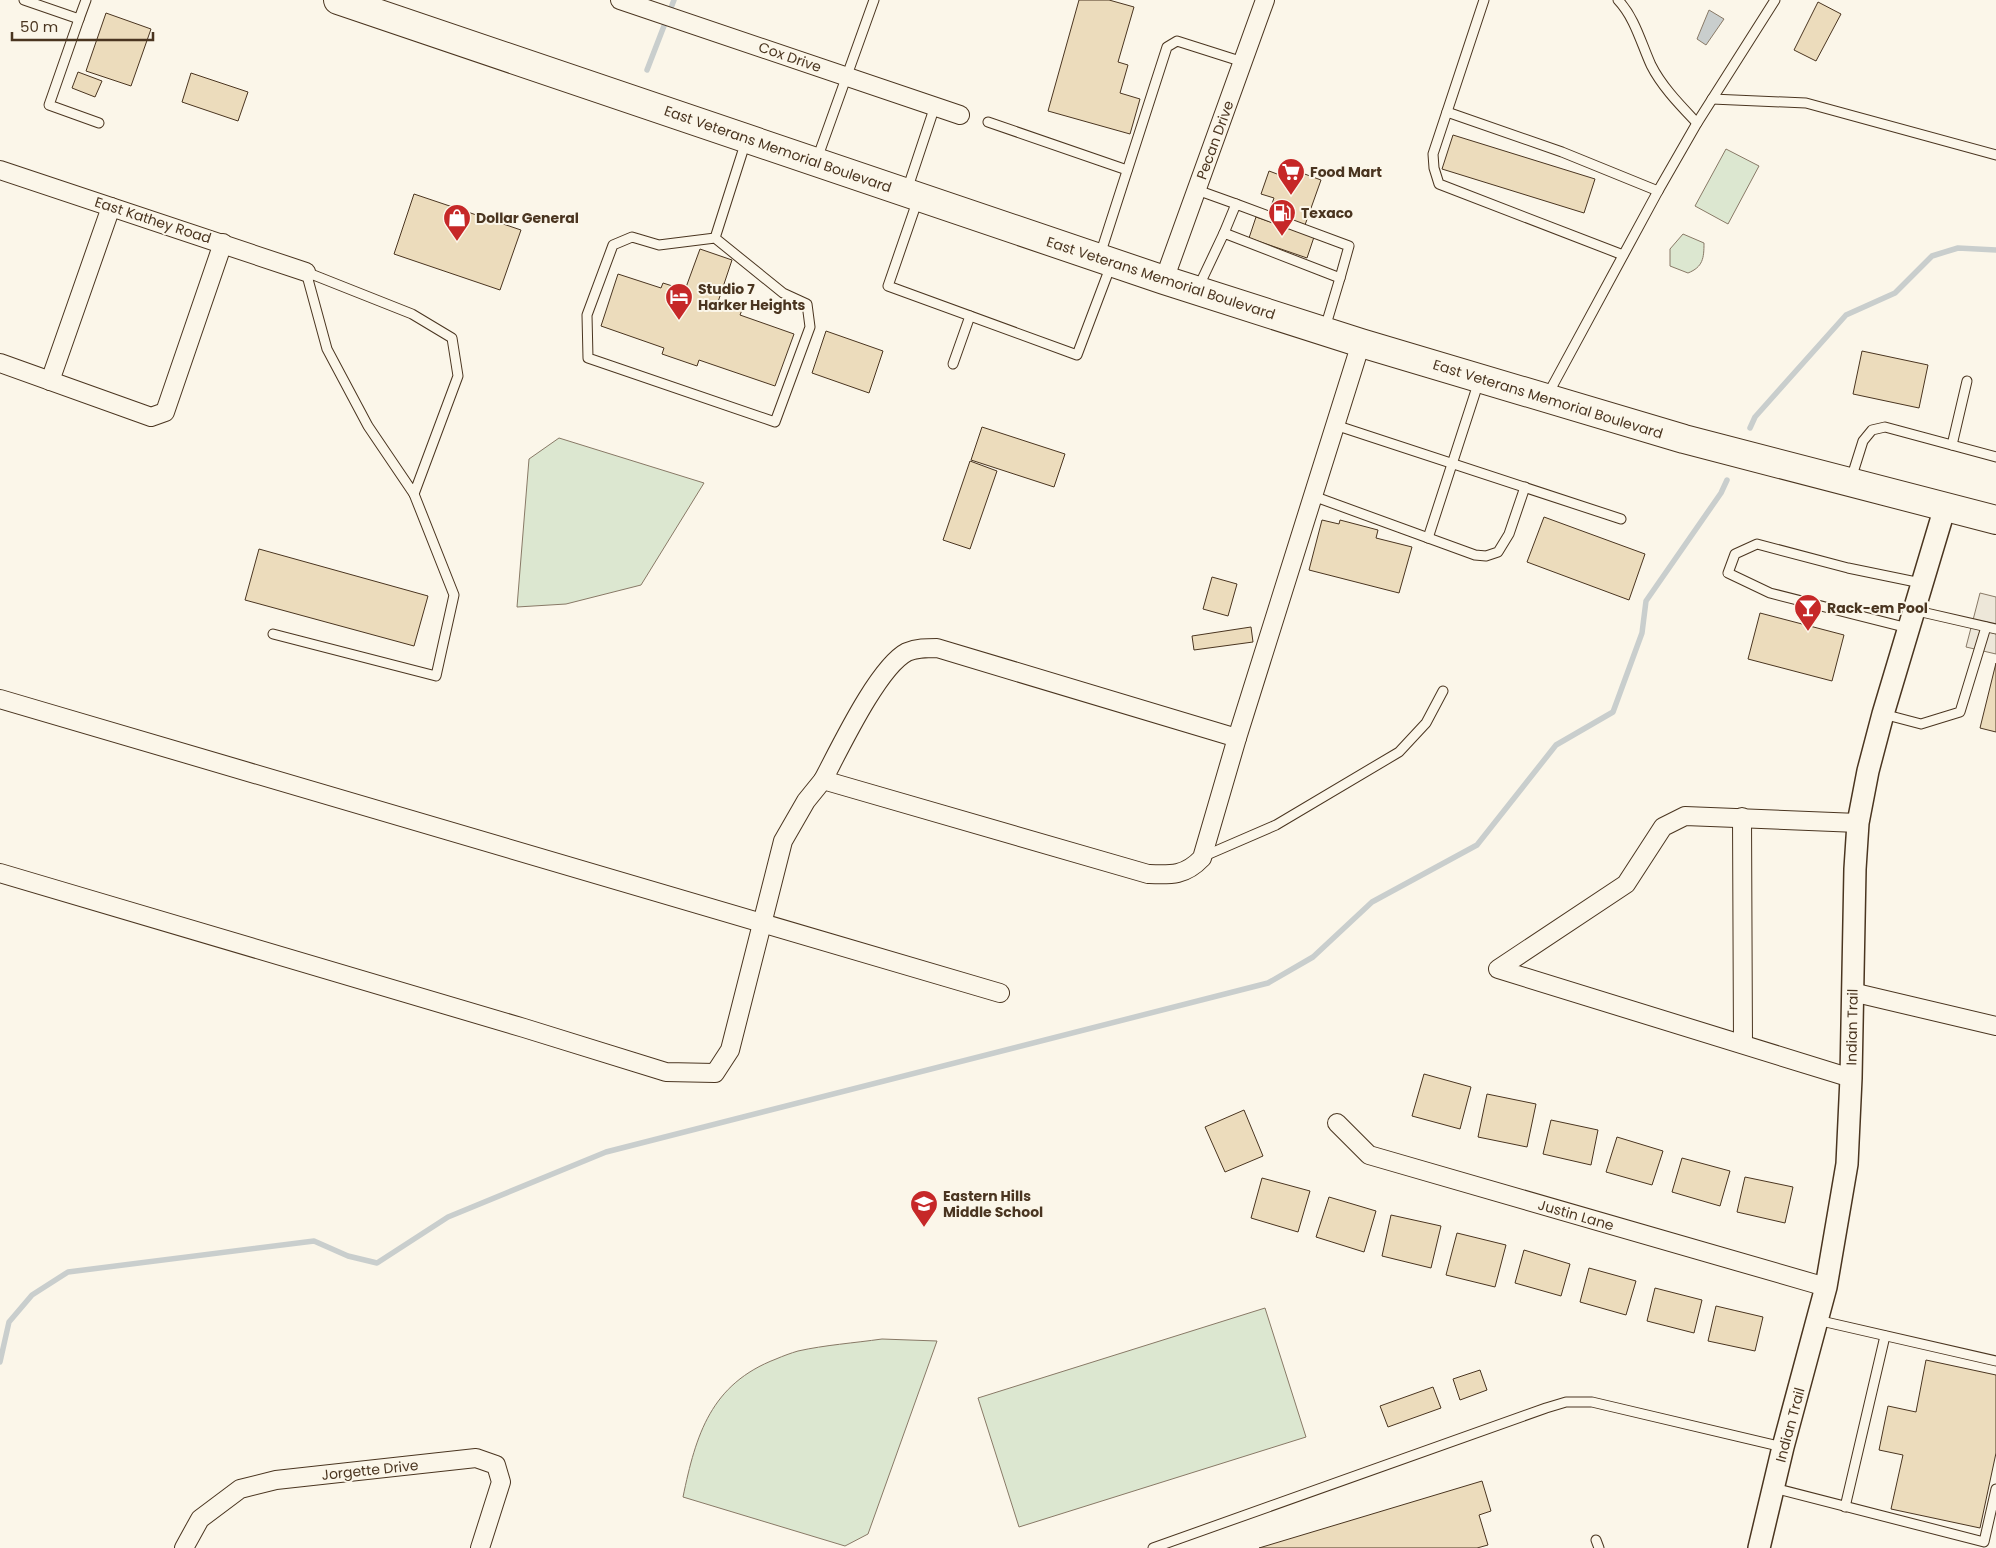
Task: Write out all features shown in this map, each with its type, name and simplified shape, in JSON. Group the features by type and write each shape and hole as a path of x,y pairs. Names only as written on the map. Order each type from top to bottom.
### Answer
{"main road":[{"name":"East Veterans Memorial Boulevard","path":"338,0 1164,280 1360,343 1684,440 1996,520"}],"street":[{"name":"Cox Drive","path":"620,0 960,115"},
{"name":"Pecan Drive","path":"1164,280 1265,0"},
{"name":"East Kathey Road","path":"0,170 306,272"},
{"path":"50,381 112,206"},
{"path":"0,363 151,417 165,412 223,243"},
{"path":"823,780 1148,874 1175,875 1195,865 1202,858 1236,738 1360,343"},
{"name":"Indian Trail","path":"1759,1548 1783,1447 1826,1287 1847,1164 1851,1078 1855,868 1858,823 1868,771 1883,714 1945,507"},
{"path":"0,874 524,1028 666,1072 715,1072 730,1050 783,841 806,801 823,780 854,721 885,672 900,657 919,648 937,648 1236,738"},
{"path":"0,699 762,925 1000,993"},
{"path":"1851,1078 1498,969 1626,884 1663,827 1685,816 1858,823"},
{"path":"1742,817 1743,1044"},
{"path":"1852,992 1996,1026"},
{"name":"Justin Lane","path":"1337,1123 1369,1155 1826,1287"},
{"name":"Jorgette Drive","path":"184,1548 200,1520 240,1489 276,1480 476,1458 496,1466 501,1482 480,1548"}],"lane":[{"path":"24,0 79,19"},
{"path":"86,0 48,105 99,123"},
{"path":"816,162 874,0"},
{"path":"1484,0 1433,154 1434,168 1439,184 1623,255"},
{"path":"1618,0 1628,10 1652,68 1678,104 1697,123"},
{"path":"1546,398 1697,123 1775,0"},
{"path":"935,106 888,286 1077,355 1105,260 1127,170 1167,47 1177,42 1243,62"},
{"path":"1712,99 1806,103 1996,155"},
{"path":"1447,112 1552,148 1658,191"},
{"path":"988,122 1127,170"},
{"path":"715,238 746,138"},
{"path":"1197,190 1349,246 1324,331"},
{"path":"1197,291 1236,204"},
{"path":"1224,233 1340,278"},
{"path":"632,237 659,245 715,238 783,292 807,304 810,327 775,422 588,358 587,314 613,245 632,237"},
{"path":"306,272 412,314 452,338 458,376 414,494"},
{"path":"273,634 436,676 454,596 414,494 368,426 327,349 306,272"},
{"path":"953,364 970,316"},
{"path":"1428,538 1480,378"},
{"path":"1952,445 1967,381"},
{"path":"1335,425 1621,518"},
{"path":"1850,482 1863,441 1872,430 1884,427 1996,457"},
{"path":"1313,496 1475,555 1486,556 1498,552 1509,534 1525,488"},
{"path":"1921,583 1848,568 1757,544 1735,554 1728,574 1770,593 1910,619 1996,629"},
{"path":"1883,714 1921,724 1960,712 1986,627"},
{"path":"1202,858 1276,825 1399,752 1426,722 1443,691"},
{"path":"1817,1320 1996,1361"},
{"path":"1845,1507 1885,1336"},
{"path":"1153,1548 1566,1402 1592,1402 1783,1447"},
{"path":"1774,1488 1984,1542 1996,1488"}],"green space":[{"path":"1726,149 1759,166 1728,224 1695,206"},
{"path":"1683,234 1704,243 1704,253 1700,265 1688,273 1670,266 1670,249"},
{"path":"559,438 704,483 641,585 566,604 517,607 529,459"},
{"path":"1265,1308 1306,1437 1019,1527 978,1398"},
{"path":"882,1339 937,1341 868,1534 845,1546 683,1497 701,1432 721,1397 736,1382 754,1370 798,1351"}],"shaded area":[{"path":"1709,10 1724,19 1706,45 1697,39"},
{"path":"1980,593 1996,597 1996,654 1966,647"}],"building":[{"path":"1079,0 1109,0 1134,7 1118,62 1128,65 1120,93 1140,99 1130,134 1048,111"},
{"path":"1818,2 1841,14 1816,61 1794,50"},
{"path":"106,13 151,29 131,86 86,71"},
{"path":"78,72 102,81 95,97 72,88"},
{"path":"191,73 248,92 238,121 182,102"},
{"path":"1453,135 1595,179 1584,213 1442,169"},
{"name":"Food Mart","path":"1291,169 1321,180 1305,225 1269,212 1274,198 1261,194 1269,171 1288,178"},
{"name":"Dollar General","path":"414,194 521,230 500,290 394,254"},
{"name":"Texaco","path":"1256,217 1314,237 1307,258 1249,238"},
{"name":"Studio 7 Harker Heights","path":"700,249 732,260 718,302 742,310 740,315 794,334 775,386 699,360 697,366 662,354 664,348 601,326 618,274 661,288 663,283 685,290"},
{"path":"826,331 883,351 869,393 812,373"},
{"path":"1862,351 1928,365 1919,408 1853,394"},
{"path":"982,427 1065,454 1054,487 971,460"},
{"path":"970,461 997,471 970,549 943,540"},
{"path":"1544,517 1645,554 1629,600 1527,562"},
{"path":"1322,520 1339,524 1340,520 1378,530 1376,538 1412,547 1399,593 1309,570"},
{"path":"259,549 428,596 414,646 245,600"},
{"path":"1212,577 1237,584 1228,616 1203,609"},
{"path":"1760,613 1844,635 1832,681 1748,659"},
{"path":"1251,627 1253,642 1194,650 1192,636"},
{"path":"1996,663 1996,732 1980,728"},
{"path":"1424,1074 1471,1087 1460,1129 1412,1116"},
{"path":"1487,1094 1536,1104 1527,1147 1478,1137"},
{"path":"1244,1110 1263,1156 1225,1172 1205,1127"},
{"path":"1551,1120 1598,1130 1591,1165 1543,1154"},
{"path":"1617,1137 1663,1151 1652,1185 1606,1172"},
{"path":"1682,1158 1730,1171 1720,1206 1672,1192"},
{"path":"1745,1177 1793,1187 1785,1223 1737,1212"},
{"path":"1262,1178 1310,1191 1298,1232 1251,1218"},
{"path":"1329,1197 1376,1211 1364,1252 1316,1237"},
{"path":"1391,1215 1441,1226 1431,1268 1382,1256"},
{"path":"1457,1233 1506,1245 1495,1287 1446,1275"},
{"path":"1524,1250 1570,1264 1561,1296 1515,1283"},
{"path":"1589,1268 1636,1281 1626,1315 1580,1302"},
{"path":"1655,1288 1702,1300 1694,1333 1647,1321"},
{"path":"1716,1306 1763,1317 1755,1351 1708,1341"},
{"path":"1926,1360 1996,1375 1996,1453 1980,1528 1891,1509 1903,1455 1879,1450 1888,1406 1916,1412"},
{"path":"1480,1370 1487,1390 1460,1400 1453,1379"},
{"path":"1433,1387 1441,1408 1388,1427 1380,1406"},
{"path":"1482,1481 1491,1511 1479,1515 1488,1545 1477,1548 1259,1548"}],"waterway":[{"path":"647,70 674,0"},
{"path":"1750,428 1755,417 1846,315 1895,293 1932,256 1958,248 1996,250"},
{"path":"0,1362 9,1322 32,1295 68,1272 314,1241 348,1256 377,1263 448,1217 606,1152 1268,983 1313,957 1372,902 1477,845 1556,745 1613,712 1642,633 1646,601 1721,493 1727,480"}],"place":[{"name":"Food Mart","path":"1291,196"},
{"name":"Texaco","path":"1282,237"},
{"name":"Dollar General","path":"457,242"},
{"name":"Studio 7 Harker Heights","path":"679,321"},
{"name":"Rack-em Pool","path":"1808,632"},
{"name":"Eastern Hills Middle School","path":"924,1228"}]}
